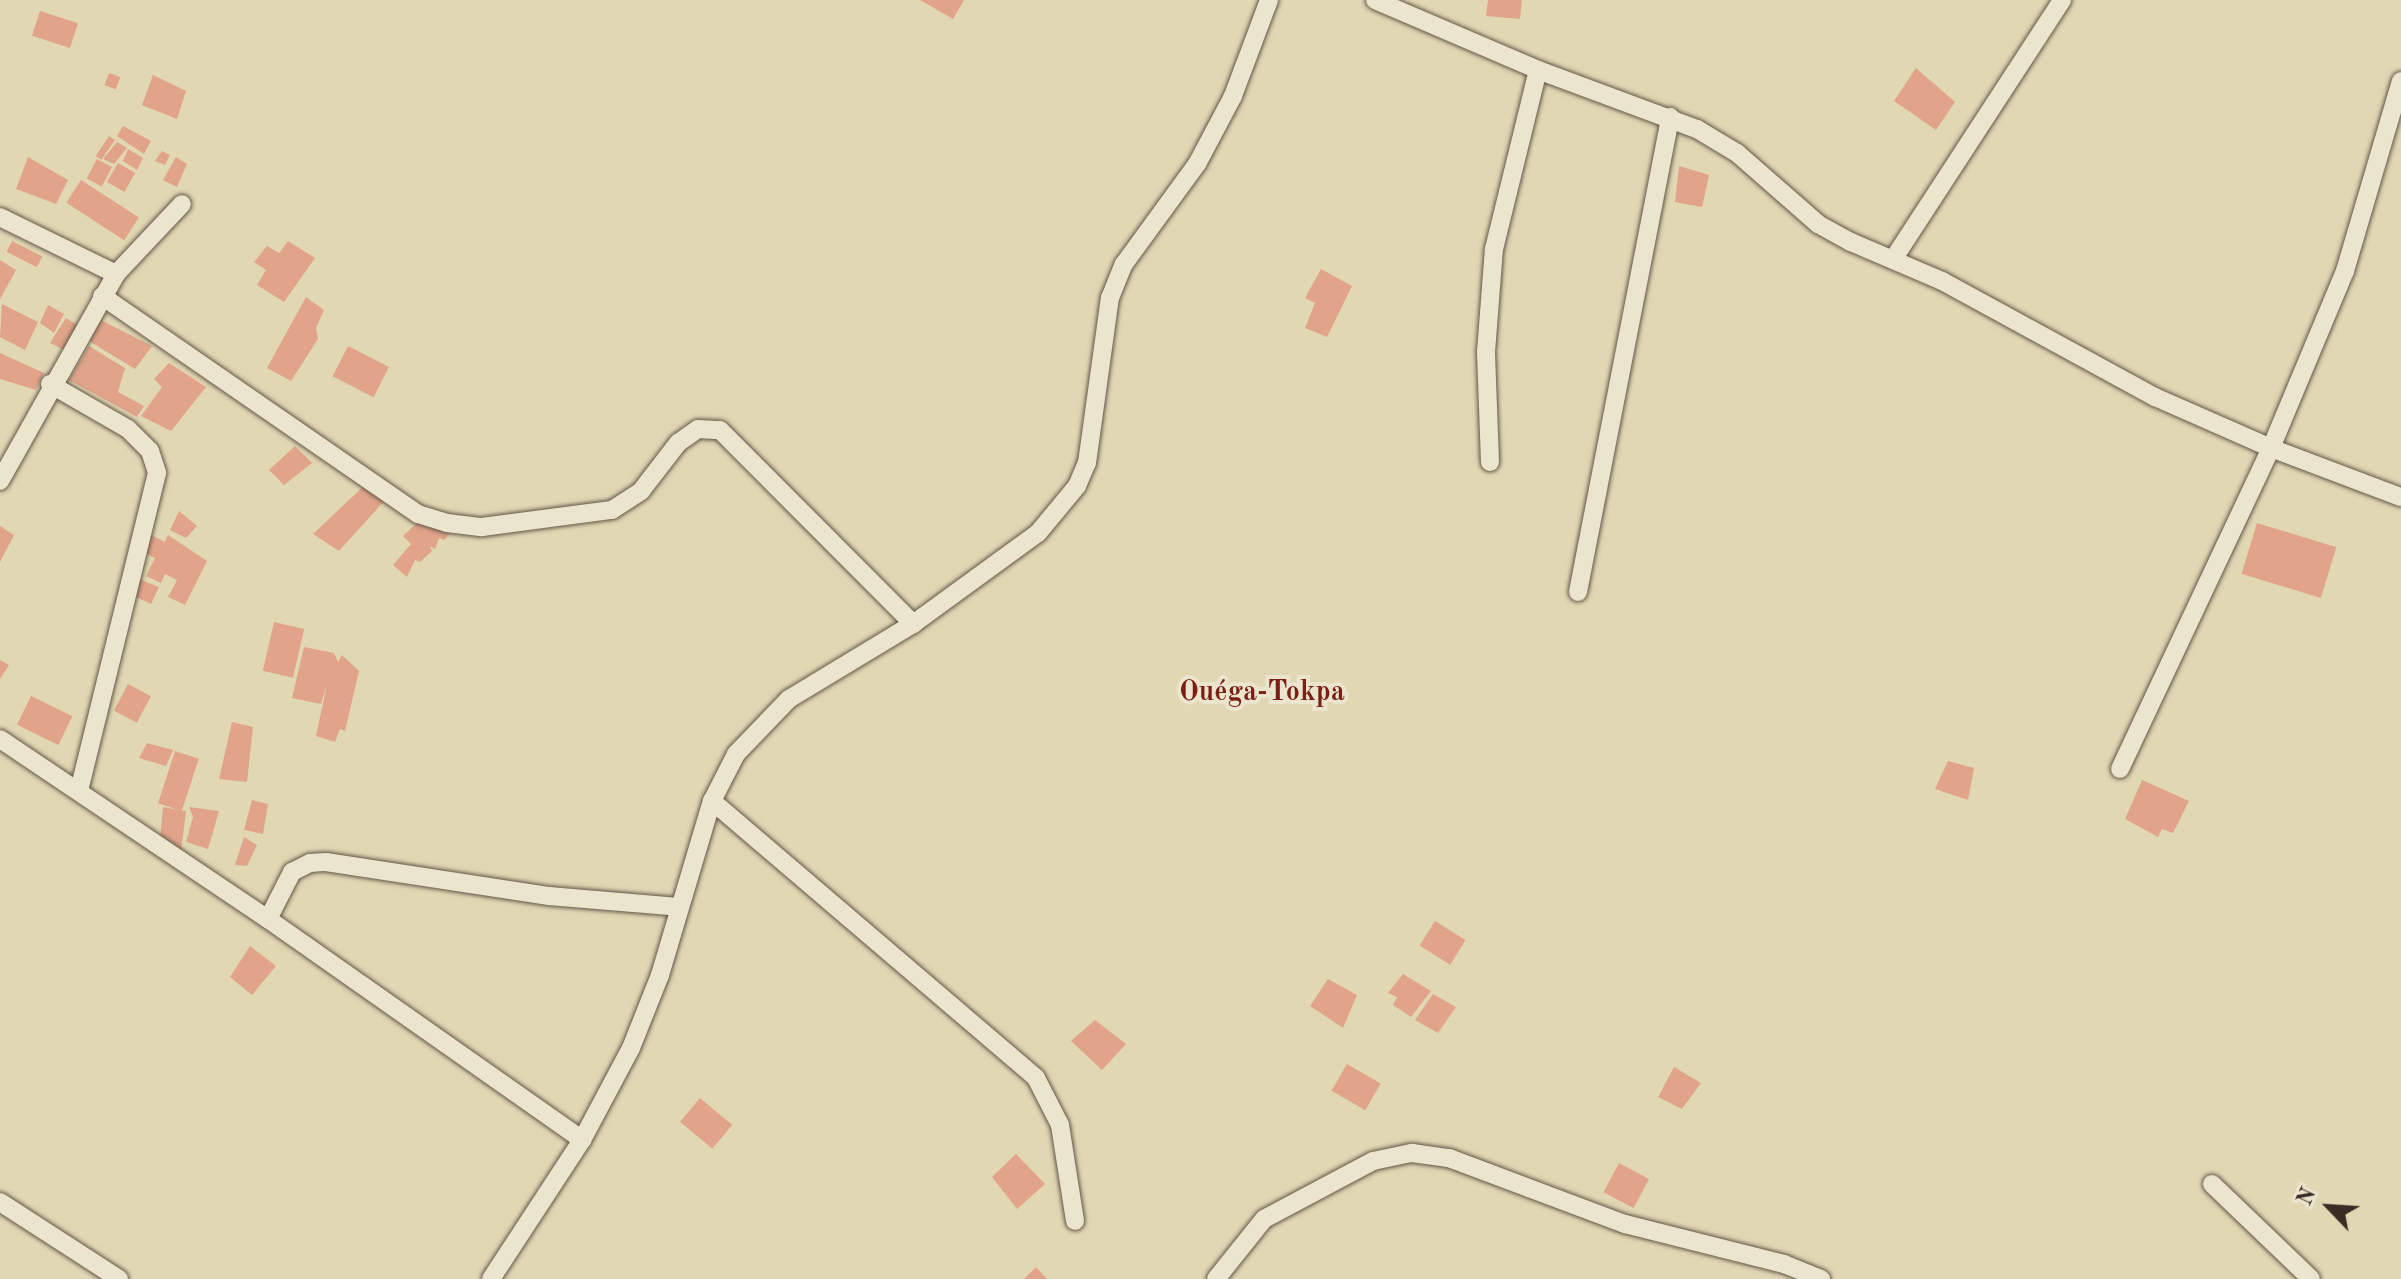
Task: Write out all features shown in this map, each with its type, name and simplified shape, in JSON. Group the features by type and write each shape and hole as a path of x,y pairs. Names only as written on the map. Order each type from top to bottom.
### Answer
{"street":[{"path":"491,1279 582,1140 631,1048 712,801 736,754 768,716 913,624 1038,533 1077,486 1087,463 1110,298 1124,264 1197,164 1233,96 1269,0"},
{"path":"1375,0 1538,70 1670,117 1737,153 1818,224 1894,258 2155,397 2271,448 2401,497"},
{"path":"1894,258 2062,0"},
{"path":"1490,462 1486,352 1494,249 1538,70"},
{"path":"2120,769 2271,448 2345,271 2401,81"},
{"path":"1578,592 1670,117"},
{"path":"0,481 50,384 116,274 182,204"},
{"path":"0,217 116,274"},
{"path":"102,296 418,514 447,523 482,527 612,510 641,491 678,443 698,429 720,430 913,624"},
{"path":"50,384 128,429 150,451 157,473 79,791"},
{"path":"0,739 268,919 582,1140"},
{"path":"712,801 1036,1078 1060,1125 1075,1221"},
{"path":"268,919 292,872 310,863 326,862 549,896 679,907"},
{"path":"1216,1279 1264,1219 1373,1161 1412,1153 1449,1158 1625,1224 1784,1264 1821,1279"},
{"path":"2212,1184 2311,1279"},
{"path":"0,1202 119,1279"}],"building":[{"path":"920,0 964,0 953,19"},
{"path":"1488,0 1522,0 1520,19 1486,16"},
{"path":"40,11 78,23 70,48 32,36"},
{"path":"1916,68 1955,102 1936,130 1894,101"},
{"path":"109,73 120,77 116,89 105,85"},
{"path":"153,75 186,91 177,119 142,105"},
{"path":"123,126 151,141 144,154 117,136"},
{"path":"109,136 115,140 101,160 96,156"},
{"path":"117,142 127,148 114,164 103,159"},
{"path":"128,149 143,158 137,170 123,161"},
{"path":"162,151 170,155 165,165 155,161"},
{"path":"28,157 68,180 56,204 16,189"},
{"path":"176,157 187,164 177,187 163,180"},
{"path":"97,159 112,167 102,186 87,178"},
{"path":"118,163 135,173 124,192 107,182"},
{"path":"1679,166 1709,175 1702,207 1675,202"},
{"path":"81,180 139,218 124,240 66,203"},
{"path":"12,241 42,256 37,267 7,252"},
{"path":"288,241 315,258 284,302 257,285 266,270 254,262 267,246 279,253"},
{"path":"0,260 16,270 0,299"},
{"path":"1321,269 1352,286 1327,337 1305,328 1315,303 1305,298"},
{"path":"306,297 324,310 316,328 318,339 291,381 267,368"},
{"path":"2,304 38,322 25,350 0,337"},
{"path":"48,305 64,314 54,333 40,323"},
{"path":"66,318 77,325 64,350 50,343"},
{"path":"99,319 152,346 135,369 89,341"},
{"path":"89,346 125,368 118,392 144,406 137,417 69,380"},
{"path":"348,346 389,367 374,397 333,376"},
{"path":"0,353 44,373 36,390 0,379"},
{"path":"169,363 206,387 171,431 141,416 162,387 154,379"},
{"path":"295,446 312,463 284,485 269,470"},
{"path":"367,483 387,498 339,551 313,534"},
{"path":"431,510 452,532 444,540 439,538 435,549 430,546 432,551 420,562 415,560 407,577 393,565 411,544 403,536"},
{"path":"179,511 197,526 186,538 170,530"},
{"path":"2257,523 2336,547 2321,598 2242,574"},
{"path":"0,526 14,535 0,562"},
{"path":"149,534 165,542 168,535 207,561 185,605 168,597 177,580 165,574 161,583 146,576 155,558 141,551"},
{"path":"134,577 159,587 151,604 129,594"},
{"path":"274,622 304,629 293,678 263,671"},
{"path":"304,647 334,653 338,662 342,655 359,671 345,731 340,729 335,742 316,736 327,684 321,704 292,698"},
{"path":"0,660 9,665 0,679"},
{"path":"128,684 151,696 137,723 114,710"},
{"path":"31,696 72,716 58,745 17,725"},
{"path":"232,722 253,727 247,782 219,779"},
{"path":"147,743 173,750 166,766 139,758"},
{"path":"175,751 199,759 182,811 158,803"},
{"path":"1948,761 1974,768 1968,800 1935,789"},
{"path":"2142,780 2189,801 2173,833 2162,829 2158,837 2125,819"},
{"path":"252,800 268,804 263,834 244,830"},
{"path":"163,807 186,811 181,851 160,840"},
{"path":"189,807 219,811 208,849 186,842 193,817"},
{"path":"244,837 257,845 247,866 235,865"},
{"path":"1435,921 1466,940 1450,965 1420,946"},
{"path":"250,946 276,966 252,995 230,977"},
{"path":"1403,974 1431,991 1411,1017 1393,1005 1397,997 1388,993"},
{"path":"1328,979 1357,995 1343,1028 1310,1006"},
{"path":"1433,994 1456,1007 1438,1033 1415,1020"},
{"path":"1095,1020 1126,1044 1102,1070 1071,1041"},
{"path":"1347,1064 1381,1084 1365,1110 1332,1091"},
{"path":"1674,1067 1701,1083 1682,1109 1658,1097"},
{"path":"700,1098 732,1125 712,1149 680,1122"},
{"path":"1016,1154 1045,1184 1017,1209 992,1177"},
{"path":"1619,1163 1649,1179 1634,1208 1604,1192"},
{"path":"1036,1267 1047,1279 1024,1279"}],"district":[{"name":"Ouéga-Tokpa","path":"1262,693"}]}
